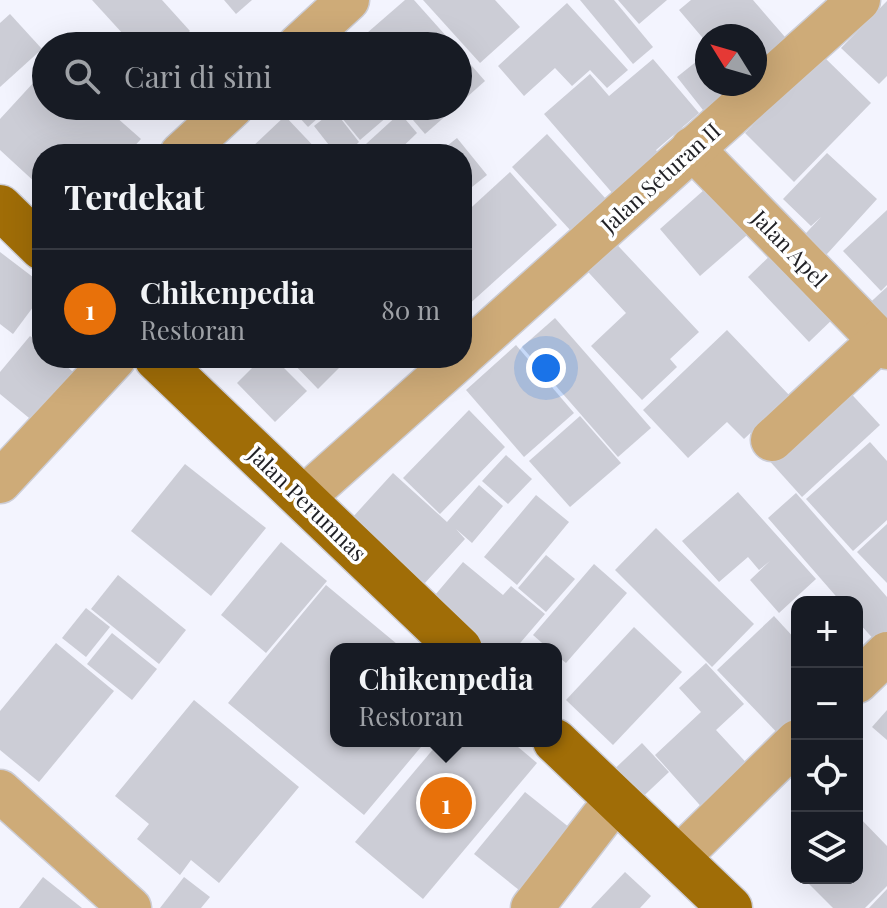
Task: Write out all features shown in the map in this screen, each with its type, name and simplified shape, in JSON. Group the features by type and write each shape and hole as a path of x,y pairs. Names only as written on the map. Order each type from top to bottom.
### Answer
{"main road":[{"path":"0,207 32,238"},
{"name":"Jalan Perumnas","path":"166,368 454,643"},
{"path":"561,747 730,908"}],"street":[{"path":"313,32 348,0"},
{"name":"Jalan Seturan II","path":"472,347 859,0"},
{"path":"192,144 218,120"},
{"name":"Jalan Apel","path":"692,148 884,344"},
{"path":"772,440 884,344"},
{"path":"0,482 106,368"},
{"name":"Jalan Seturan II","path":"303,498 449,368"},
{"path":"863,676 887,653"},
{"path":"678,858 791,747"},
{"path":"0,791 130,908"},
{"path":"532,908 616,799"}],"building":[{"path":"92,0 162,0 190,31 189,32 121,32"},
{"path":"224,0 252,0 236,14"},
{"path":"405,0 414,0 443,32 368,32"},
{"path":"423,0 495,0 520,27 480,63 472,54 472,32 452,32"},
{"path":"580,0 614,0 653,47 633,64"},
{"path":"618,0 667,0 639,24"},
{"path":"691,0 753,0 791,44 767,64 767,24 695,24 695,29 679,10"},
{"path":"887,1 887,76 879,84 841,48"},
{"path":"567,3 628,70 607,88 590,70 572,86 555,68 524,96 498,66"},
{"path":"10,14 32,38 32,58 0,87 0,23"},
{"path":"822,55 871,103 794,182 745,133"},
{"path":"653,59 699,113 656,150 660,155 614,195 544,114 590,74 609,96"},
{"path":"695,63 695,96 721,96 703,110 677,77"},
{"path":"472,66 485,81 472,93"},
{"path":"32,84 32,120 119,120 141,139 136,144 32,144 32,179 0,150 0,119"},
{"path":"281,120 289,120 312,144 255,144"},
{"path":"302,120 316,120 308,127"},
{"path":"322,120 342,120 359,142 328,144 314,126"},
{"path":"344,120 383,120 360,140"},
{"path":"392,120 406,120 417,133 405,144 366,144"},
{"path":"413,120 441,120 425,134"},
{"path":"547,134 606,199 571,231 512,167"},
{"path":"827,153 877,199 817,265 795,245 821,217 811,226 783,199"},
{"path":"472,156 487,175 472,187"},
{"path":"510,172 557,225 472,302 472,207"},
{"path":"713,182 754,229 700,276 660,229"},
{"path":"887,210 887,285 881,291 843,251"},
{"path":"607,234 699,332 670,359 677,367 642,400 591,346 626,313 578,261"},
{"path":"777,249 838,314 809,342 748,277"},
{"path":"0,252 32,276 32,308 13,334 0,324"},
{"path":"887,287 887,337 862,310"},
{"path":"555,318 651,428 618,457 522,347"},
{"path":"727,330 790,396 744,439 727,422 688,458 643,410"},
{"path":"30,336 32,368 68,368 80,378 40,427 0,394 0,372"},
{"path":"516,345 574,413 524,457 466,390"},
{"path":"252,368 284,368 307,391 275,422 237,383"},
{"path":"298,368 339,368 318,389"},
{"path":"844,386 880,425 802,497 766,457"},
{"path":"469,410 505,447 440,514 403,478"},
{"path":"580,416 621,463 570,507 529,461"},
{"path":"870,442 887,461 887,520 853,551 806,499"},
{"path":"506,455 532,479 508,504 482,481"},
{"path":"185,464 266,528 211,596 131,531"},
{"path":"393,473 447,522 479,485 503,506 472,543 456,529 465,539 424,584 352,518"},
{"path":"738,492 816,579 798,596 791,596 791,602 779,613 750,580 770,561 759,570 748,557 719,582 682,541"},
{"path":"796,493 887,597 887,638 879,645 863,628 863,596 836,596 768,518"},
{"path":"536,495 569,522 517,585 484,557"},
{"path":"887,524 887,583 857,552"},
{"path":"656,528 754,624 712,667 615,570"},
{"path":"281,542 327,581 266,653 221,615"},
{"path":"546,555 575,579 546,612 518,588"},
{"path":"463,562 503,595 511,586 545,614 520,643 470,643 430,601"},
{"path":"594,564 627,593 566,663 562,660 562,643 542,643 533,635"},
{"path":"118,575 186,630 159,664 91,609"},
{"path":"326,585 396,643 330,643 330,747 421,747 364,815 228,703"},
{"path":"86,608 110,627 86,657 62,638"},
{"path":"774,616 791,634 791,739 787,743 717,670"},
{"path":"634,627 682,672 613,745 566,700"},
{"path":"112,633 157,669 132,700 87,664"},
{"path":"56,643 114,691 39,782 0,750 0,711"},
{"path":"706,663 744,704 716,730 753,770 706,812 655,755 701,712 679,688"},
{"path":"194,700 299,787 219,883 191,860 180,875 137,839 149,824 115,796"},
{"path":"887,710 887,740 872,727"},
{"path":"642,743 669,772 633,806 606,777"},
{"path":"435,747 518,747 537,763 423,899 355,842"},
{"path":"525,792 575,832 524,894 474,854"},
{"path":"863,821 887,846 887,886 865,908 833,908 809,884 863,884"},
{"path":"625,872 651,896 640,908 591,908"},
{"path":"43,877 82,908 19,908"},
{"path":"184,877 210,897 201,908 160,908"},
{"path":"887,889 887,908 869,908"}],"place":[{"name":"Chikenpedia","path":"446,803"}]}
